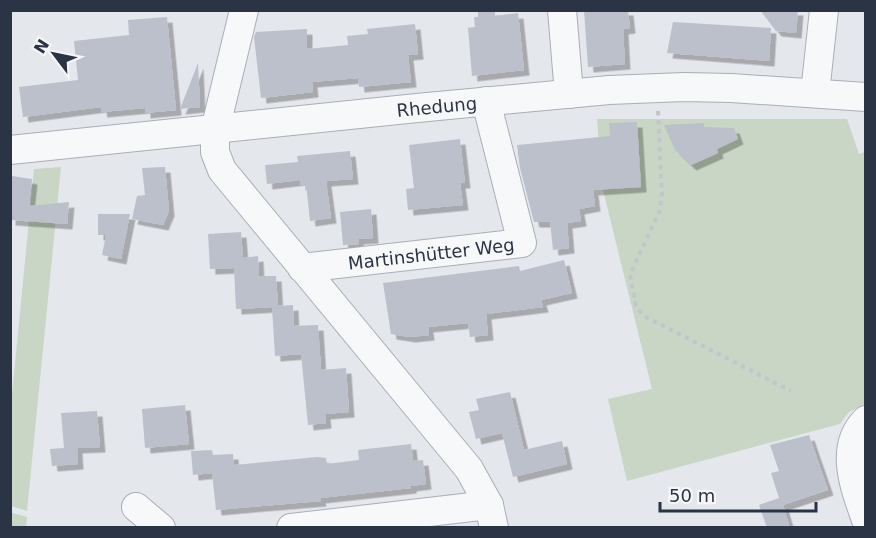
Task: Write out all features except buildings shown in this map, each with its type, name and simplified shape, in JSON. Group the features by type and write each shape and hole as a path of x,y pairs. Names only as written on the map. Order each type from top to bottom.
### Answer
{"street":[{"path":"244,10 215,130 215,152 222,170 469,469 481,487 492,516 291,528"},
{"path":"562,10 568,94"},
{"path":"815,93 824,10"},
{"name":"Rhedung","path":"10,150 486,101 657,88 715,88 866,98"},
{"name":"Martinshütter Weg","path":"302,268 522,243 486,101"},
{"path":"866,420 856,434 850,456 853,480 866,520"},
{"path":"136,507 161,528"}],"path":[{"path":"657,88 662,198 656,219 631,270 630,282 638,309 644,316 790,390"}],"green space":[{"path":"597,119 847,119 859,154 865,152 865,404 849,412 840,424 627,481 608,399 652,389 602,186"},
{"path":"61,167 27,511 11,506 11,405 34,169"},
{"path":"10,512 27,517 26,527 11,527"}]}
